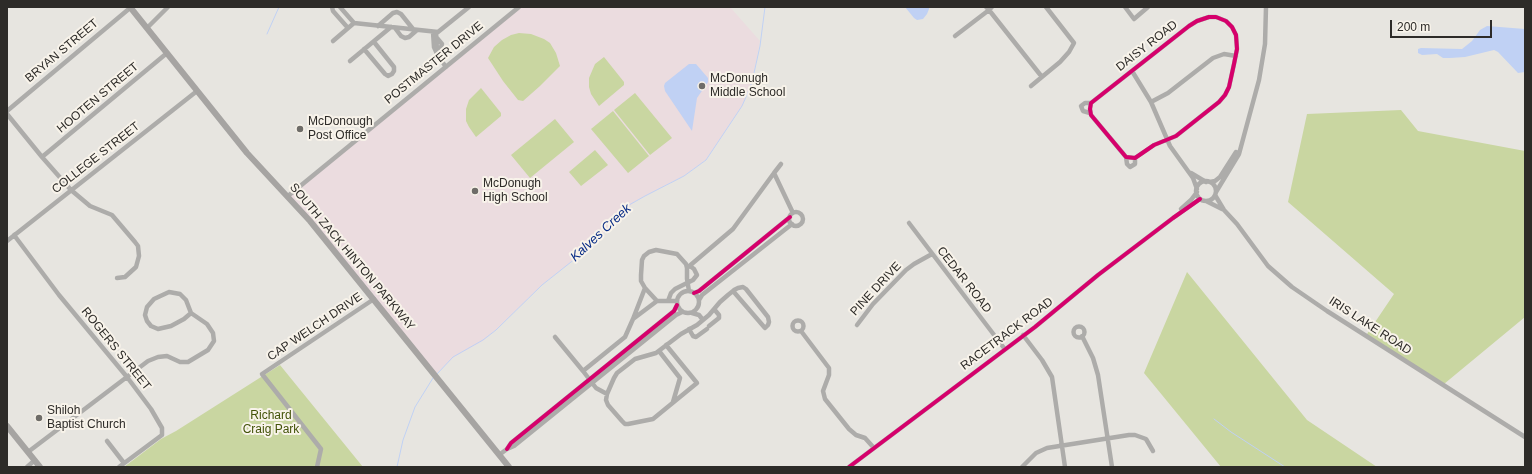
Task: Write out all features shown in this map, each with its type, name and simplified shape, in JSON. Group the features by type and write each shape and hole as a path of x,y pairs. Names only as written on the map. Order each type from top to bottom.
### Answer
{"main road":[{"name":"SOUTH ZACK HINTON PARKWAY","path":"130,7 248,153 310,221 509,467"},
{"path":"7,426 40,467"}],"street":[{"name":"BRYAN STREET","path":"8,116 130,7"},
{"path":"147,28 168,7"},
{"path":"332,7 333,11 348,28"},
{"path":"340,7 354,23 434,32 444,28 469,7"},
{"name":"POSTMASTER DRIVE","path":"288,196 520,7"},
{"path":"1031,86 1060,62 1069,52 1074,43 1046,7"},
{"path":"1125,7 1134,18 1148,7"},
{"path":"1132,71 1151,102 1166,140 1196,184 1200,199 1206,201 1212,200 1236,159 1240,148 1263,63 1266,34 1266,7"},
{"path":"955,36 989,8 1042,77"},
{"path":"378,26 393,13 397,12 401,14 415,30"},
{"name":"DAISY ROAD","path":"1209,17 1223,20 1232,27 1237,39 1236,56 1229,86 1221,100 1180,133 1151,147 1135,158 1135,164 1130,167 1127,164 1126,157 1090,113 1084,111 1081,107 1084,103 1092,103 1189,26 1197,21 1209,17"},
{"path":"332,41 354,23"},
{"path":"393,28 405,38 409,37 415,30"},
{"path":"350,61 393,28"},
{"path":"423,68 437,55 437,38 434,32"},
{"path":"434,32 434,47 437,55 446,66"},
{"path":"364,49 385,74 388,76 392,74 394,67 374,42"},
{"name":"HOOTEN STREET","path":"42,157 167,53"},
{"path":"1151,102 1168,94 1213,58 1224,54 1236,56"},
{"name":"COLLEGE STREET","path":"7,241 197,91"},
{"path":"1090,113 1092,103"},
{"path":"8,116 71,190 90,206 112,215 138,246 139,256 136,267 125,277 117,278"},
{"path":"1197,191 1200,184 1215,181 1220,177 1240,148"},
{"path":"1126,157 1135,158"},
{"path":"699,300 692,292 688,283 687,277 689,267 733,229 781,164"},
{"path":"1189,172 1215,186 1216,194"},
{"path":"774,173 793,213"},
{"name":"RACETRACK ROAD","path":"1177,215 1197,191"},
{"name":"IRIS LAKE ROAD","path":"1216,194 1224,210 1237,224 1268,266 1292,287 1327,311 1525,436"},
{"name":"RACETRACK ROAD","path":"849,467 1023,335 1098,275 1200,199"},
{"name":"IRIS LAKE ROAD","path":"1206,201 1224,210"},
{"path":"500,455 507,449 514,446 674,311 682,293 699,291 790,218 793,213"},
{"path":"703,320 699,315 697,308 702,295 792,224 798,225 802,221 802,217 800,213 793,213"},
{"path":"790,218 792,224"},
{"name":"CEDAR ROAD","path":"909,223 1004,348"},
{"name":"ROGERS STREET","path":"14,235 59,295 127,377 156,417 162,428 162,435 119,467"},
{"path":"657,301 645,288 642,281 642,260 649,252 656,250 677,254 694,272 697,273 696,278 675,289 671,293 668,301"},
{"name":"PINE DRIVE","path":"856,325 873,304 906,270 932,254"},
{"path":"687,277 694,272"},
{"path":"666,345 697,382 650,420 625,424 606,400 607,394 617,373 635,359 651,356 666,345 689,330 703,320 734,290 740,287 746,289 768,317 770,322 768,325 765,328 734,290"},
{"path":"583,371 625,337 645,288"},
{"path":"28,452 148,362 158,357 167,356 180,362 188,362 208,350 214,341 212,333 207,324 191,313 186,300 180,294 170,292 154,299 147,307 145,315 146,321 151,326 158,329 170,326 184,319 191,313"},
{"name":"CAP WELCH DRIVE","path":"317,467 321,449 262,374 374,300"},
{"path":"633,319 657,301 677,303 682,312"},
{"path":"692,313 697,308"},
{"path":"689,330 696,337 708,328 719,318 714,308"},
{"path":"591,381 676,315 682,312 699,315"},
{"path":"801,331 829,368 829,375 823,391 825,399 849,429 856,435 865,438 874,448"},
{"path":"1023,335 1042,360 1052,377 1065,467"},
{"path":"1082,336 1093,358 1098,375 1112,467"},
{"path":"556,337 598,389 607,394"},
{"path":"659,351 680,378 673,402"},
{"path":"1022,467 1042,450 1108,438 1135,435 1146,439 1153,451"},
{"path":"107,441 124,463"},
{"path":"27,467 35,460"}],"shaded area":[{"name":"McDonugh High School","path":"520,7 730,7 760,41 752,82 742,106 706,160 684,176 636,201 624,211 590,247 542,285 496,330 483,341 454,357 435,375 288,196"}],"green space":[{"path":"519,33 531,34 550,43 556,53 560,66 523,101 518,100 488,58 494,47 502,40"},
{"path":"604,57 624,82 624,85 599,106 591,94 589,78 595,64"},
{"path":"481,88 501,113 501,116 476,137 466,121 466,109 469,100"},
{"path":"635,93 672,138 650,155 614,110"},
{"path":"1401,110 1418,131 1525,151 1525,317 1444,384 1365,337 1394,294 1288,202 1307,114"},
{"path":"613,111 649,156 628,173 591,129"},
{"path":"555,119 574,142 530,178 511,155"},
{"path":"595,150 608,165 581,186 569,172"},
{"path":"1187,272 1307,420 1377,467 1221,467 1144,373"},
{"name":"Richard Craig Park","path":"280,365 363,467 124,467 161,439"}],"water":[{"path":"905,7 929,7 929,9 923,19 917,20"},
{"path":"1487,26 1525,29 1525,72 1518,73 1498,52 1494,50 1465,57 1450,58 1443,58 1437,54 1422,55 1418,53 1418,49 1421,48 1462,49 1472,41 1480,30"},
{"path":"689,64 696,64 708,78 708,82 697,98 692,131 665,91 664,86 665,83"}],"waterway":[{"path":"267,34 279,7"},
{"name":"Kalves Creek","path":"437,374 453,357 483,340 496,330 542,285 590,247 629,205 684,176 706,160 742,106 749,90 760,46 765,7"},
{"name":"Kalves Creek","path":"397,467 403,440 415,407 433,378"},
{"path":"1214,419 1231,432 1285,467"}],"cycle path":[{"path":"1209,17 1216,17 1226,21 1232,27 1236,35 1237,49 1229,87 1225,95 1219,102 1176,136 1154,145 1135,158 1126,157 1091,115 1091,103 1189,26 1197,21 1209,17"},
{"path":"849,467 1035,327 1098,275 1200,199"},
{"path":"694,293 699,291 790,217"},
{"path":"507,449 511,443 674,311 677,305"}],"place":[{"name":"McDonugh Middle School","path":"702,86"},
{"name":"McDonough Post Office","path":"300,129"},
{"name":"McDonugh High School","path":"475,191"},
{"name":"Shiloh Baptist Church","path":"39,418"}]}
